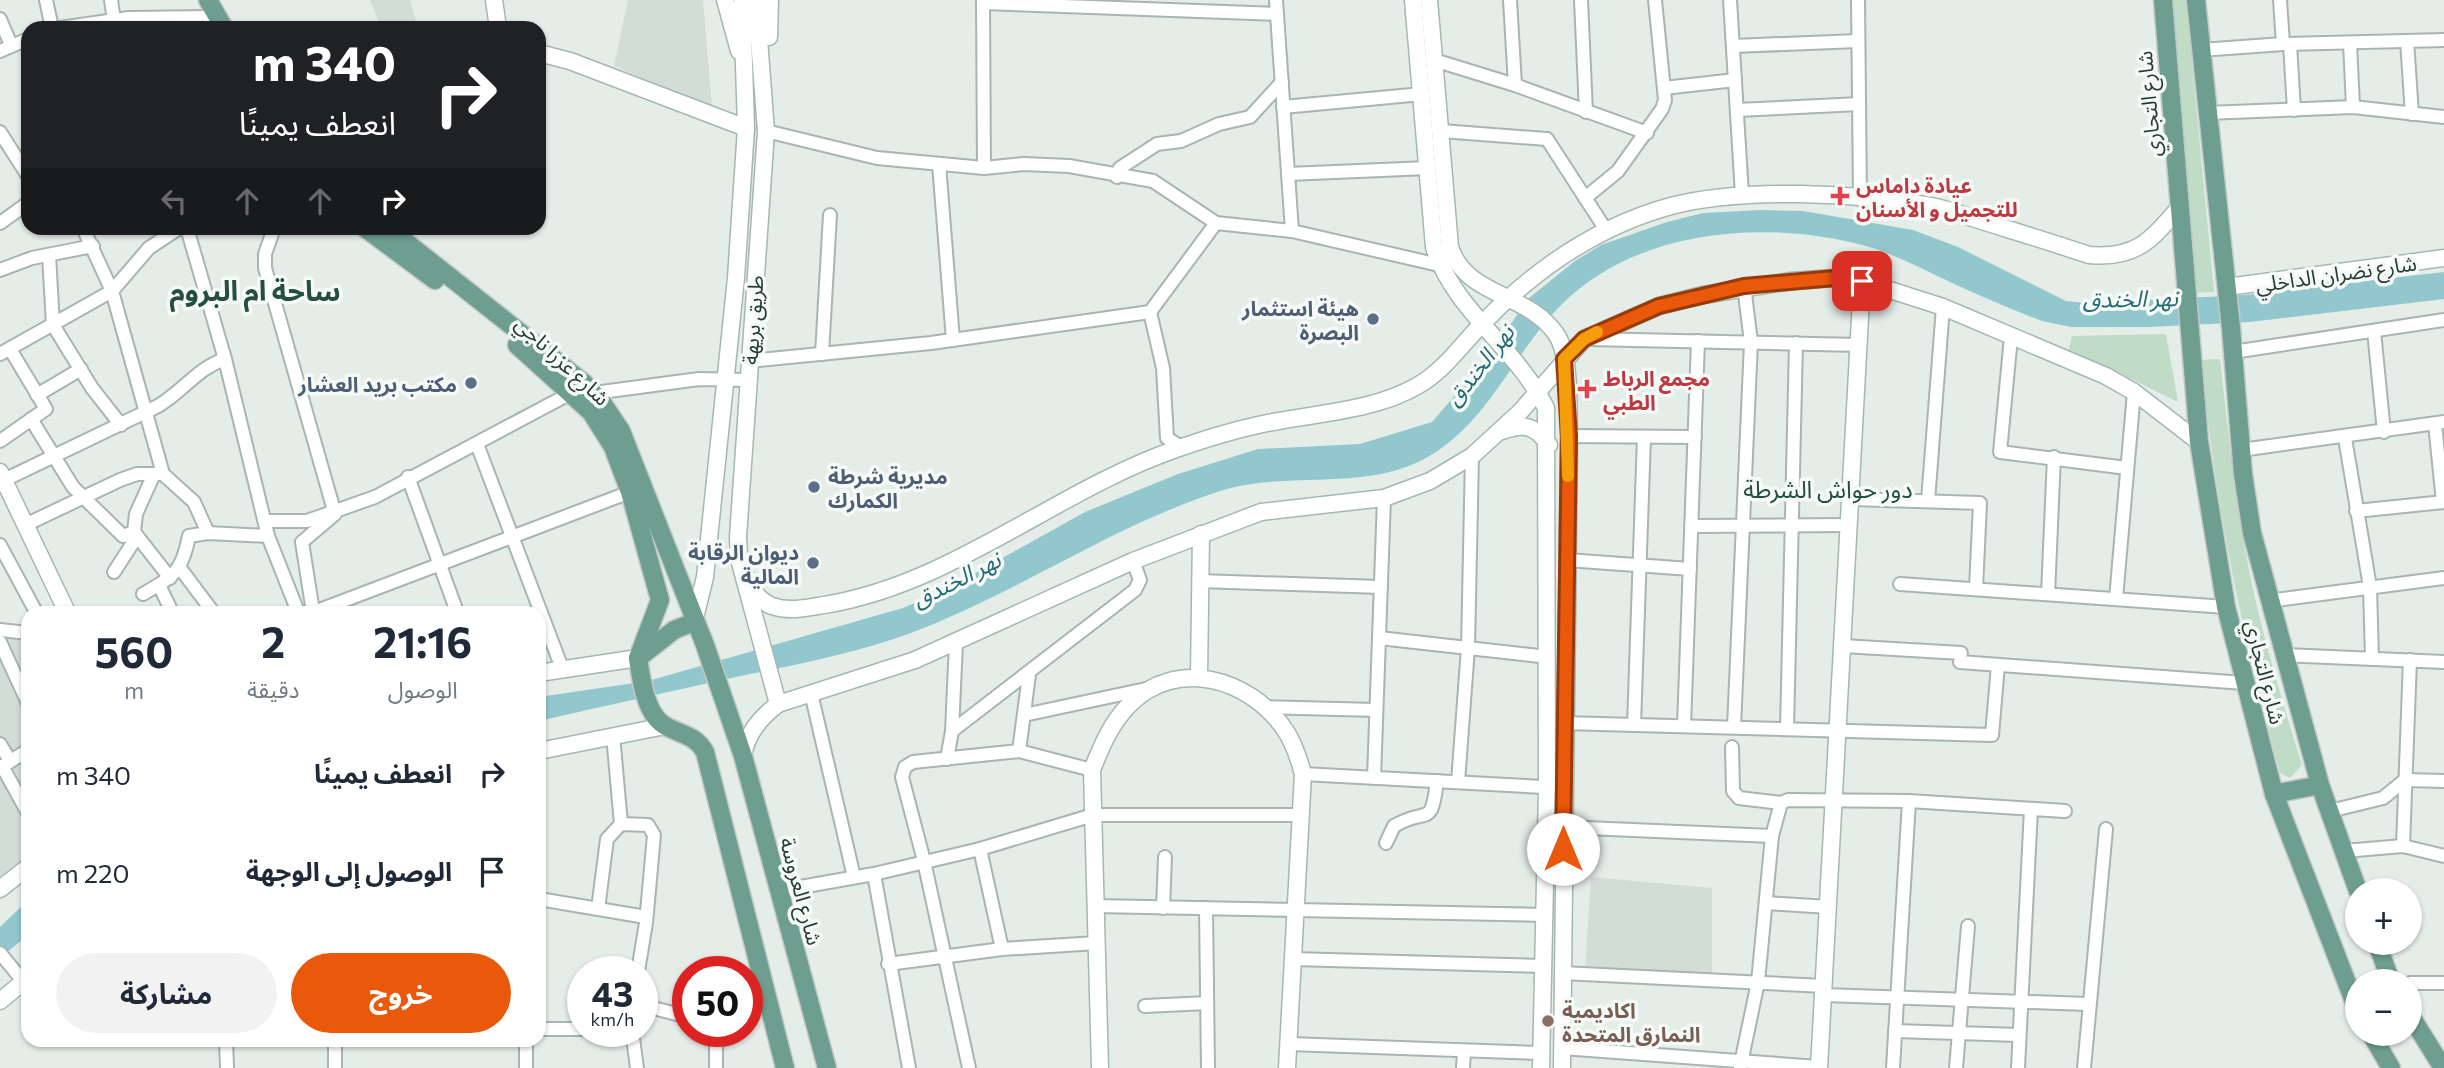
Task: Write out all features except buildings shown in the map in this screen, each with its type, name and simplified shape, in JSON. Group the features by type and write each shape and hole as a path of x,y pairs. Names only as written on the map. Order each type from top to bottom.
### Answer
{"main road":[{"path":"199,0 210,15"},
{"path":"494,0 497,21"},
{"path":"725,0 745,70"},
{"path":"763,67 768,51 770,0"},
{"path":"1413,0 1422,94 1436,136 1427,168 1434,247 1440,265 1456,294 1538,390 1546,408 1549,445 1548,657 1555,788 1563,827 1562,1068"},
{"path":"1429,0 1436,136 1453,258 1459,269 1472,281 1516,300 1555,332 1564,359 1569,436 1563,723 1545,915 1541,1061"},
{"name":"شارع التجاري","path":"2162,0 2199,442 2226,607 2274,794 2345,978"},
{"path":"2196,0 2227,287"},
{"name":"طريق بريهة","path":"694,622 705,577 725,379 746,128 745,70 750,8"},
{"name":"طريق بريهة","path":"750,8 763,67 766,131 747,380 739,559 754,623 778,704"},
{"path":"546,55 570,61 746,128"},
{"path":"739,559 753,591 772,606 798,609 844,602 926,575 1072,497 1181,447 1259,425 1352,408 1400,394 1441,369 1483,323 1516,300 1551,264 1606,230 1670,206 1742,195 1821,195 1933,206 2089,255 2108,257 2127,253 2150,241 2179,208"},
{"name":"شارع عزرا ناجي","path":"374,235 530,356 591,412 608,438 630,492 660,600 640,667"},
{"name":"شارع عزرا ناجي","path":"397,235 594,393 621,431 705,645 732,726"},
{"name":"شارع نضران الداخلي","path":"2227,287 2444,258"},
{"path":"743,757 746,742 758,722 778,704 956,643 1133,561 1261,512 1384,498 1430,481 1472,456 1497,433 1584,339 1659,306 1744,286 1835,278 1862,281 1943,307 2106,376 2134,391 2199,442"},
{"path":"1819,1067 1836,801 1862,281"},
{"name":"شارع التجاري","path":"2227,287 2241,450 2252,533 2268,601 2320,785 2353,878"},
{"path":"1497,433 1523,424 1534,428 1549,445"},
{"path":"1,478 64,606"},
{"path":"1199,677 1201,534"},
{"path":"546,671 562,668 640,667 674,630 694,622"},
{"path":"640,667 652,712 665,726 691,737 705,752 785,1068"},
{"path":"1100,1068 1093,770 1114,724 1129,704 1154,687 1177,679 1199,677 1241,689 1264,706 1286,731 1303,774 1287,1068"},
{"path":"546,749 665,726"},
{"name":"شارع العروسة","path":"732,726 743,757 827,1068"},
{"path":"2274,794 2320,785"},
{"path":"0,889 21,872"},
{"path":"0,1000 21,983"},
{"path":"2422,1034 2443,1068"},
{"path":"2378,1046 2391,1068"}],"street":[{"path":"46,0 50,21"},
{"path":"111,0 114,20"},
{"path":"1276,0 1292,231"},
{"path":"1510,0 1515,85"},
{"path":"1581,0 1586,112"},
{"path":"1585,198 1618,171 1662,109 1664,88 1656,0"},
{"path":"1730,0 1742,195"},
{"path":"1858,0 1860,199"},
{"path":"2280,0 2294,110"},
{"path":"984,168 983,2 1123,4 1277,14"},
{"path":"188,21 210,15"},
{"path":"0,19 6,48"},
{"path":"107,21 136,21"},
{"path":"2201,50 2286,44 2444,40"},
{"path":"1733,46 1858,41"},
{"path":"2407,41 2412,114"},
{"path":"2350,43 2353,107"},
{"path":"1434,60 1515,85 1647,133"},
{"path":"1664,88 1735,79"},
{"path":"1117,177 1120,168 1157,144 1181,141 1219,124 1250,117 1282,82"},
{"path":"1283,107 1422,94"},
{"path":"1737,110 1859,104"},
{"path":"2207,113 2353,107 2444,117"},
{"path":"766,131 877,158 984,168 1024,164 1069,166 1117,177 1153,181 1216,223 1292,231 1440,265"},
{"path":"0,132 21,165"},
{"path":"1436,136 1543,138 1550,142 1606,230"},
{"path":"939,164 953,340"},
{"path":"1288,174 1427,168"},
{"path":"0,223 21,208"},
{"path":"822,354 830,215"},
{"path":"749,360 953,340 1150,312 1216,223"},
{"path":"87,235 112,291 146,412 159,474 194,502 208,533"},
{"path":"0,441 46,409 5,351 112,291 149,248 168,235"},
{"path":"189,235 225,359 268,536 296,606"},
{"path":"272,235 265,254 265,268 335,514"},
{"path":"0,270 49,254 93,246"},
{"path":"49,254 53,325 121,425"},
{"path":"1734,727 1751,342 1744,286"},
{"path":"1928,501 1943,307"},
{"path":"1150,312 1163,368 1167,438 1181,447"},
{"path":"2233,352 2444,320"},
{"path":"2374,331 2384,432"},
{"path":"2011,337 2000,452 2127,468"},
{"path":"1584,339 1860,345"},
{"path":"1684,726 1698,341"},
{"path":"1787,729 1796,343"},
{"path":"1,478 146,412 178,394 204,366 225,359"},
{"path":"37,395 81,369"},
{"path":"594,393 725,379 747,380"},
{"path":"2116,599 2134,391"},
{"path":"265,521 307,522 335,514 375,497 408,477 477,444 571,393"},
{"path":"31,419 64,476 84,498 131,538 164,582 170,606"},
{"path":"2241,450 2439,423 2444,502 2356,511"},
{"path":"1569,436 1695,437"},
{"path":"1634,725 1644,437"},
{"path":"2344,438 2370,587 2372,659"},
{"path":"477,444 538,606"},
{"path":"1458,782 1468,648 1472,456"},
{"path":"2048,594 2054,457"},
{"path":"25,525 133,476 159,474"},
{"path":"114,572 131,538 136,514 159,474"},
{"path":"408,477 455,606"},
{"path":"329,606 630,492"},
{"path":"1374,778 1384,498"},
{"path":"1852,499 1980,503 1976,589"},
{"path":"312,606 302,542 335,514"},
{"path":"1691,526 1850,525"},
{"path":"144,594 180,568 189,536 208,533 268,536"},
{"path":"0,545 5,565 32,606"},
{"path":"1567,560 1690,569"},
{"path":"952,731 1029,675 1138,587 1140,580 1133,561"},
{"path":"180,568 208,606"},
{"path":"2268,601 2444,578"},
{"path":"1200,581 1381,587"},
{"path":"1900,584 2226,607"},
{"path":"546,626 562,668"},
{"path":"0,630 21,632"},
{"path":"1379,638 1548,657"},
{"path":"0,642 21,688"},
{"path":"947,759 952,731 956,643"},
{"path":"1843,646 1960,657 1998,665 2244,683"},
{"path":"2283,655 2444,662"},
{"path":"2403,846 2410,660"},
{"path":"1563,723 1992,734 1998,665"},
{"path":"1019,751 1029,675"},
{"path":"1024,715 1154,687"},
{"path":"811,693 854,877"},
{"path":"1264,706 1376,710"},
{"path":"598,909 607,839 621,824 613,735"},
{"path":"0,744 4,765 21,799"},
{"path":"1732,747 1736,796 1781,803 1788,800 1909,801 2064,811"},
{"path":"969,1068 924,860 902,777 905,767 913,762 1019,751 1093,770"},
{"path":"4,765 21,754"},
{"path":"1303,774 1555,788"},
{"path":"2330,811 2383,798 2405,780 2444,780"},
{"path":"1386,843 1395,826 1429,815 1433,810 1437,781"},
{"path":"1893,1068 1909,801"},
{"path":"1741,1064 1758,982 1772,836 1781,803"},
{"path":"2018,1068 2031,809"},
{"path":"778,891 874,874 924,860 980,849 1093,815 1301,815"},
{"path":"621,824 648,825 654,835 640,956"},
{"path":"1563,827 1772,836"},
{"path":"2084,1068 2106,829"},
{"path":"2344,851 2403,846 2444,856"},
{"path":"980,849 1002,949"},
{"path":"1163,908 1165,857"},
{"path":"874,874 888,964 909,1068"},
{"path":"546,900 646,917"},
{"path":"1766,903 1829,907"},
{"path":"1096,906 1545,915"},
{"path":"1206,908 1208,1068"},
{"path":"1956,1068 1968,926"},
{"path":"888,964 1002,949 1097,943"},
{"path":"0,953 21,976"},
{"path":"1293,959 1544,966"},
{"path":"1562,973 1758,982 1898,997 2088,1004"},
{"path":"2422,983 2444,983"},
{"path":"1145,1006 1207,1003"},
{"path":"546,1029 567,1029"},
{"path":"1895,1031 2019,1035"},
{"path":"1289,1044 1464,1051 1541,1061"},
{"path":"226,1047 227,1068"},
{"path":"335,1047 335,1068"},
{"path":"526,1047 526,1068"},
{"path":"634,1047 637,1068"},
{"path":"716,1047 716,1068"},
{"path":"1562,1048 1741,1064 1819,1067"},
{"path":"1463,1068 1464,1051"}],"shaded area":[{"path":"370,0 410,0 416,21 378,21"},
{"path":"628,0 703,0 712,108 614,66"},
{"path":"0,629 21,631 21,753 0,764"},
{"path":"21,754 21,872 0,889 0,768"},
{"path":"1591,877 1712,888 1712,977 1585,969"}],"green space":[{"path":"2167,0 2186,0 2214,292 2194,293"},
{"path":"2166,334 2178,402 2103,365 2068,353 2072,336"},
{"path":"2220,359 2234,478 2250,576 2270,658 2302,765 2290,778 2280,773 2266,722 2222,517 2201,360"}],"water":[{"name":"نهر الخندق","path":"1803,211 1913,230 1958,247 2066,301 2086,303 2245,295 2444,272 2444,299 2249,322 2149,327 2071,327 2042,321 1866,246 1787,233 1746,232 1705,236 1665,245 1627,260 1592,279 1561,305 1544,324 1465,428 1446,445 1424,459 1375,475 1271,482 1220,491 1140,523 989,599 891,640 811,661 546,719 546,696 648,681 903,608 943,591 1085,512 1178,474 1258,449 1360,444 1432,422 1484,362 1529,298 1575,261 1601,245 1667,222 1703,213"},
{"path":"21,907 21,941 0,958 0,927"}],"slow traffic":[{"path":"1568,476 1569,436 1564,359 1584,339 1597,332"}],"place":[{"name":"عيادة داماس للتجميل و الأسنان","path":"1840,196"},
{"name":"هيئة استثمار البصرة","path":"1373,319"},
{"name":"مكتب بريد العشار","path":"471,383"},
{"name":"مجمع الرباط الطبي","path":"1587,389"},
{"name":"مديرية شرطة الكمارك","path":"814,487"},
{"name":"ديوان الرقابة المالية","path":"813,563"},
{"name":"اكاديمية النمارق المتحدة","path":"1548,1021"}],"district":[{"name":"ساحة ام البروم","path":"255,290"},
{"name":"دور حواش الشرطة","path":"1828,488"}],"route":[{"path":"1563,849 1569,436 1564,359 1584,339 1621,320 1659,306 1744,286 1835,278 1862,281"}]}
